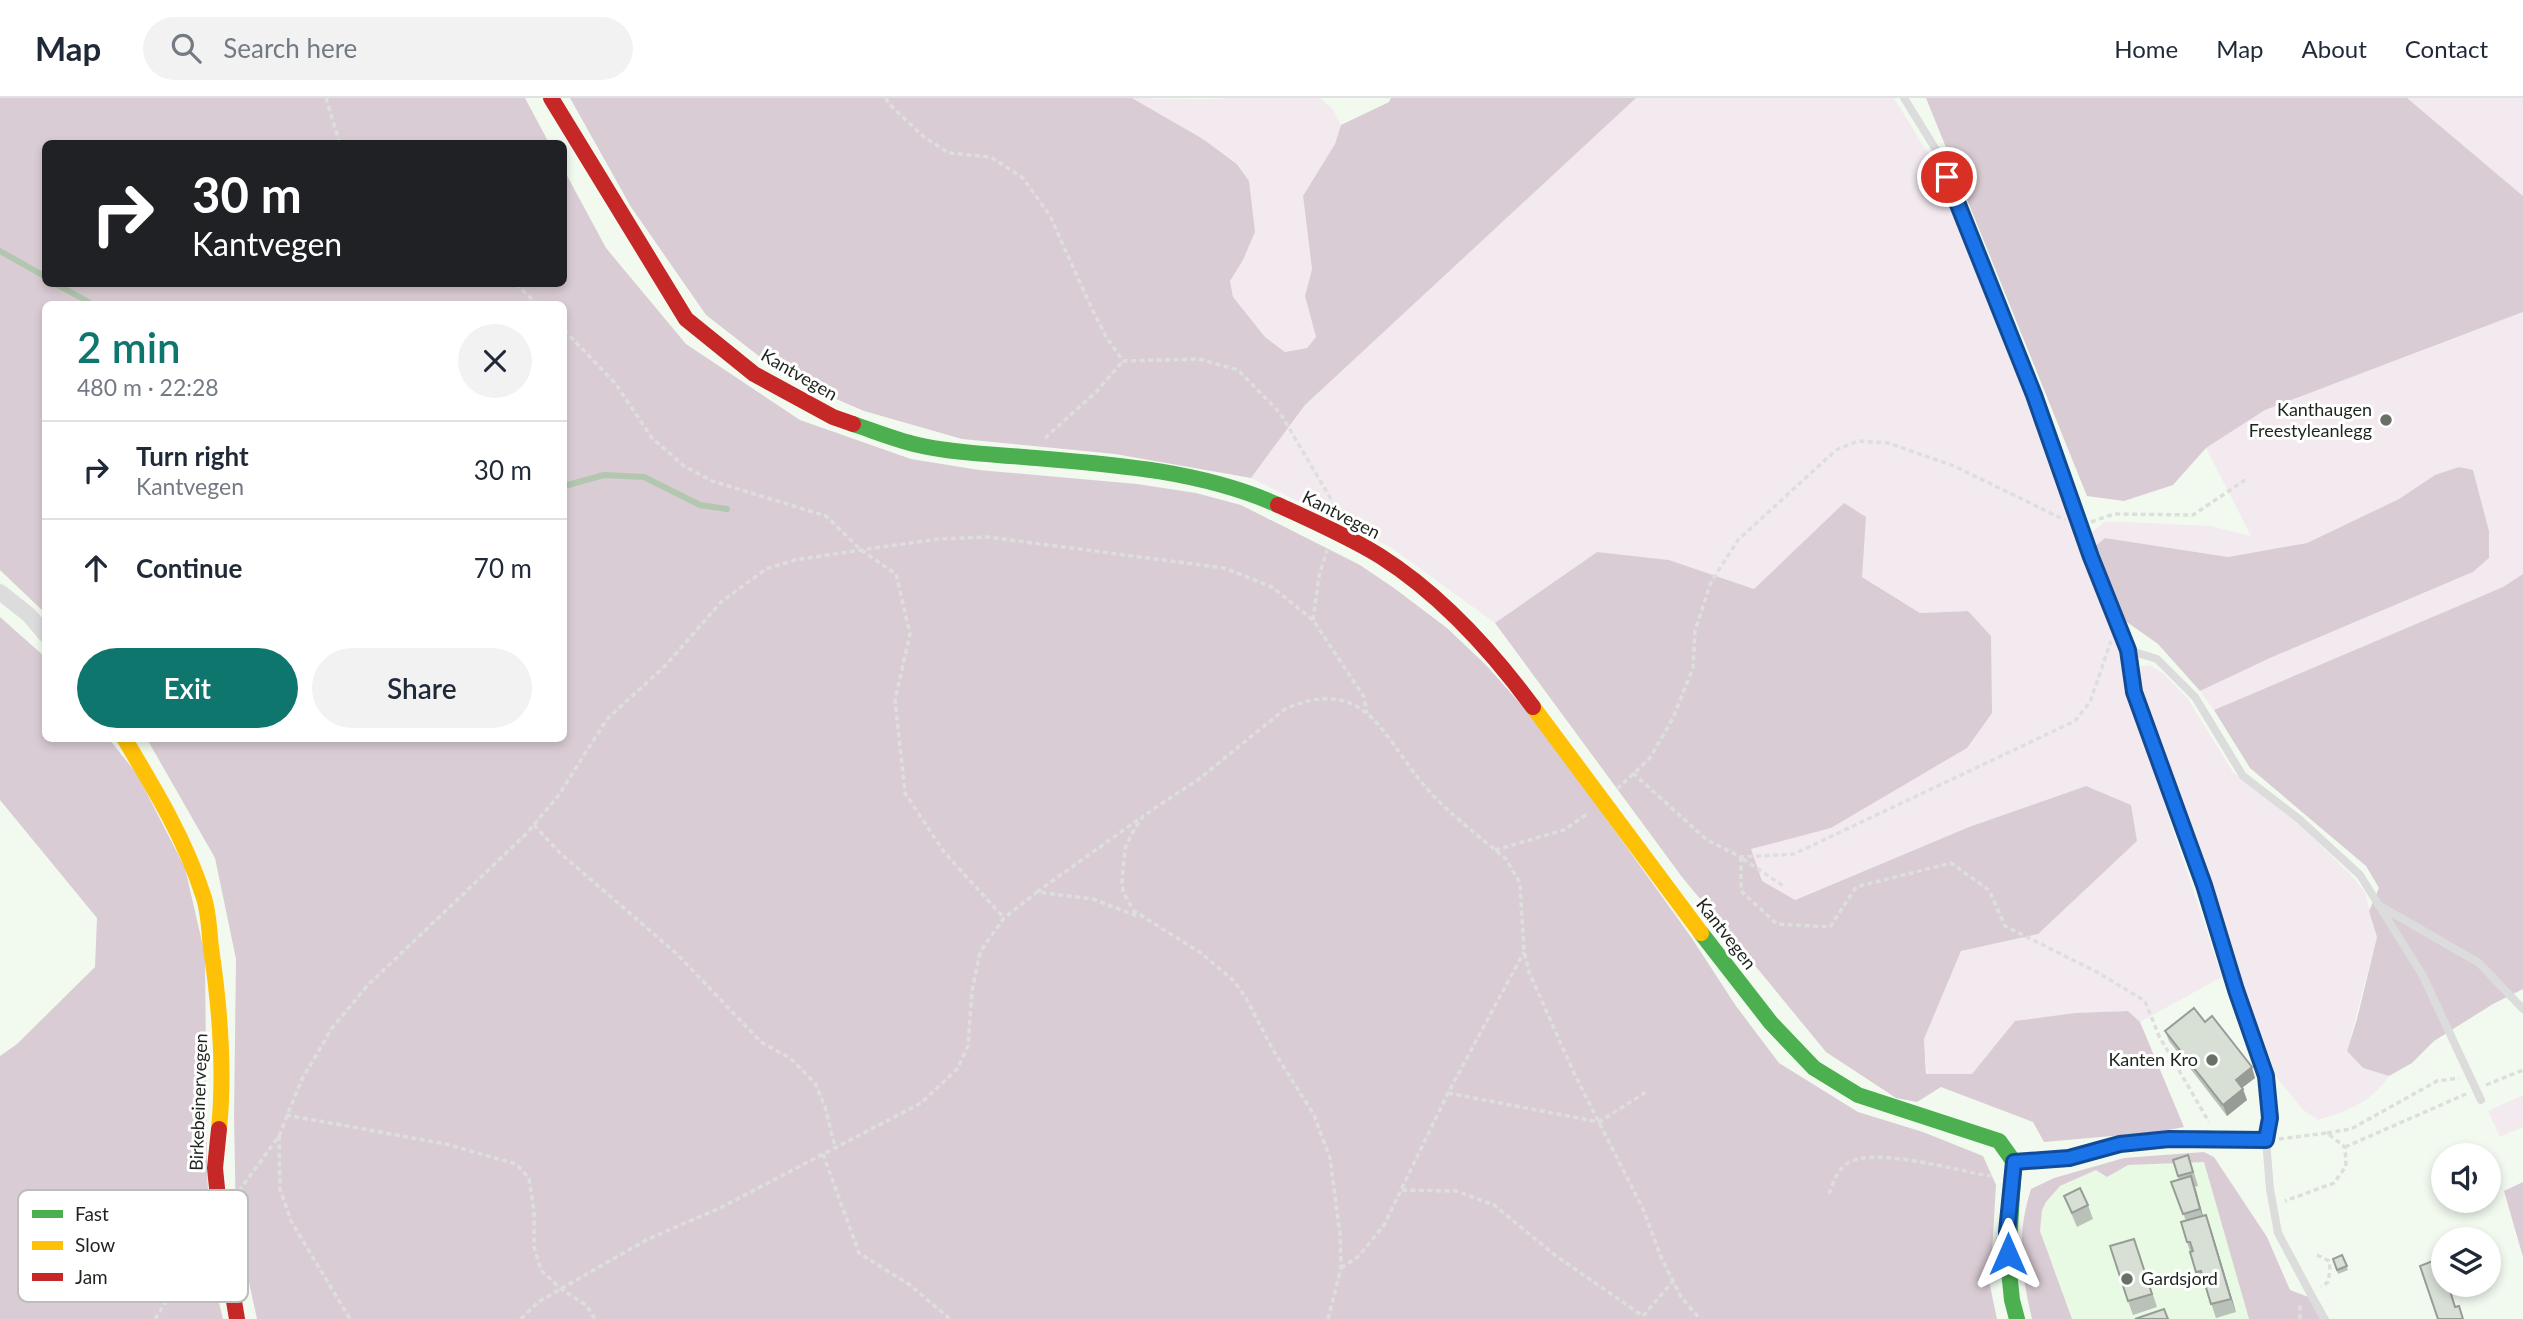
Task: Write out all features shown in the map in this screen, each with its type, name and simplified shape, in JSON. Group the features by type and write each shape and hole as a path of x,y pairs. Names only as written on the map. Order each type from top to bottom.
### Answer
{"street":[{"name":"Kantvegen","path":"551,98 686,319 754,374 833,417 917,445 1103,464 1184,477 1253,494 1334,530 1381,557 1425,589 1478,640 1516,684 1734,977 1771,1023 1814,1068 1858,1095 1999,1141 2014,1162"},
{"path":"0,592 29,615 42,630"},
{"name":"Birkebeinervegen","path":"126,742 177,831 204,897 221,1014 222,1099 215,1168 217,1190"},
{"path":"2017,1319 2011,1299 2007,1232 2014,1162 2069,1158 2120,1144 2213,1138"}],"lane":[{"path":"1904,98 1938,153 2034,395 2082,533 2128,650 2134,692 2204,885 2266,1076 2270,1118 2266,1140 2278,1233 2324,1319"},
{"path":"2128,650 2157,659 2195,697 2243,776 2299,819 2360,875 2423,976 2480,1100"},
{"path":"2379,905 2479,963 2523,1009"},
{"path":"2213,1138 2266,1140"}],"path":[{"path":"326,98 339,140"},
{"path":"886,98 924,137 949,153 991,157 1023,178 1050,216 1092,309 1123,361"},
{"path":"519,287 534,301"},
{"path":"567,333 615,383 652,438 667,454 712,481 825,516 861,550 896,574 910,634 895,700 905,793 944,852 1004,918"},
{"path":"1023,457 1073,415 1123,361 1199,359 1238,370 1280,413 1331,499 1334,530 1319,576 1313,620"},
{"path":"1495,850 1564,830 1603,802 1650,758 1673,718 1693,668 1695,631 1711,582 1738,540 1836,450 1858,441 1888,443 1920,453 2067,521 2082,533 2094,519 2114,514 2193,514 2245,480"},
{"path":"239,1190 279,1136 301,1081 332,1028 367,986 534,825 558,796 607,719 664,666 720,602 766,569 795,560 861,550 938,539 987,537 1224,568 1272,587 1313,620 1364,697 1367,713"},
{"path":"1741,857 1794,854 2075,721 2090,702 2117,623"},
{"path":"521,1319 538,1302 648,1239 720,1208 921,1103 957,1069 968,1046 972,991 980,952 1004,918 1143,816 1199,779 1285,709 1300,702 1325,699 1339,701 1367,713 1390,736 1424,785 1506,859 1520,883 1524,951 1547,1013 1643,1209 1673,1281 1681,1297 1700,1319"},
{"path":"1633,773 1707,840 1741,857 1785,887"},
{"path":"1143,816 1130,835 1125,849 1122,880 1128,902 1143,918 1201,953 1234,981 1314,1115 1329,1158 1340,1234 1341,1268 1328,1319"},
{"path":"534,825 560,853 676,953 761,1042 790,1058 815,1083 825,1107 835,1147"},
{"path":"1741,857 1741,891 1777,924 1830,927 1856,887 1951,863 1989,890 2005,926 2145,1000 2159,1036 2196,1096 2213,1138"},
{"path":"1037,892 1093,899 1143,918"},
{"path":"1341,1268 1359,1256 1384,1225 1448,1093 1524,951"},
{"path":"2345,1147 2523,1070"},
{"path":"2266,1140 2350,1129 2437,1082 2470,1077"},
{"path":"1448,1093 1599,1122 1646,1091"},
{"path":"286,1115 446,1144 516,1164 528,1178 534,1212 534,1247 541,1270 561,1289 586,1305 595,1319"},
{"path":"2273,1205 2334,1183 2346,1166 2345,1147 2327,1133"},
{"path":"279,1136 281,1189 291,1221 350,1319"},
{"path":"823,1154 859,1253 910,1285 950,1319"},
{"path":"1829,1194 1834,1178 1846,1163 1858,1159 1907,1159 1992,1176 2014,1162"},
{"path":"1401,1190 1456,1191 1494,1205 1556,1256 1643,1316 1673,1281"},
{"path":"2311,1294 2328,1282 2330,1270 2329,1261 2317,1255"},
{"path":"155,1319 166,1302"}],"shaded area":[{"path":"0,98 525,98 547,140 42,140 42,287 567,287 567,176 606,248 686,344 800,420 911,459 979,470 1137,484 1196,493 1241,505 1360,565 1447,628 1487,666 1540,726 1691,937 1736,1006 1779,1063 1858,1112 1923,1132 1983,1156 1996,1185 1990,1286 1997,1319 257,1319 248,1278 248,1190 235,1190 236,959 215,858 149,742 567,742 567,301 42,301 42,610 0,570"},
{"path":"570,98 1132,98 1203,139 1237,164 1249,181 1255,232 1230,281 1233,297 1265,337 1285,352 1307,348 1316,337 1305,296 1312,269 1303,196 1335,144 1341,125 1389,102 1391,98 1636,98 1305,405 1251,478 1115,454 962,439 864,411 787,378 706,315 631,207"},
{"path":"1132,98 1320,98 1332,108 1341,125 1335,144 1303,197 1312,269 1305,296 1316,337 1307,348 1285,352 1265,337 1233,298 1230,281 1243,260 1249,181 1238,164 1203,139"},
{"path":"1636,98 1894,98 1927,152 1969,251 2118,640 2145,746 2222,977 2140,1022 2128,1011 2075,1013 2016,1021 1972,1074 1927,1074 1924,1039 1961,951 2038,934 2086,786 1969,827 1794,900 1762,882 1750,849 1831,828 1967,748 1968,611 1920,613 1861,576 1866,517 1844,504 1754,589 1669,560 1597,552 1495,623 1390,547 1251,478 1305,405"},
{"path":"1926,98 2407,98 2523,196 2523,312 2265,410 2206,448 2173,485 2124,501 2087,496"},
{"path":"2407,98 2523,98 2523,196"},
{"name":"Kanthaugen Freestyleanlegg","path":"2523,312 2523,574 2503,587 2214,710 2200,691 2270,658 2473,572 2489,558 2489,531 2473,470 2435,475 2399,499 2307,543 2228,557 2105,538 2094,547 2089,535 2104,522 2127,522 2210,526 2251,536 2206,448 2265,410"},
{"path":"2459,467 2473,470 2489,531 2489,558 2473,572 2270,658 2200,691 2158,644 2124,620 2094,547 2105,538 2228,557 2307,543 2399,499 2435,475"},
{"path":"1844,503 1866,517 1862,577 1920,613 1968,611 1991,636 1992,713 1967,748 1831,828 1751,849 1762,881 1795,900 1969,827 2086,786 2131,805 2137,841 2038,934 1961,951 1924,1039 1926,1074 1972,1074 2015,1021 2075,1013 2128,1011 2140,1022 2184,1127 2158,1132 2044,1142 2033,1122 1941,1087 1917,1102 1896,1098 1826,1052 1682,877 1495,623 1597,552 1669,560 1754,589"},
{"path":"2523,574 2523,989 2493,1004 2434,1041 2412,1063 2389,1076 2363,1068 2347,1051 2377,937 2369,911 2379,888 2366,866 2250,768 2214,710 2503,587"},
{"path":"0,617 42,654 42,742 111,742 137,774 185,868 205,955 208,1190 18,1190 18,1302 219,1302 223,1319 0,1319 0,1056 17,1044 95,967 97,918 0,800"},
{"path":"2149,665 2163,673 2188,699 2233,772 2300,825 2365,892 2377,937 2347,1051 2363,1068 2389,1076 2374,1093 2348,1109 2318,1120 2303,1110 2277,1078 2143,696 2139,676 2141,666"},
{"path":"2523,1095 2523,1127 2500,1137 2488,1111"},
{"path":"2204,1152 2214,1157 2267,1237 2290,1290 2319,1301 2329,1319 2249,1319 2204,1162 2128,1165 2107,1177 2096,1170 2060,1186 2042,1210 2040,1231 2072,1319 2032,1319 2022,1254 2023,1223 2031,1189 2054,1178 2124,1158"},
{"path":"2204,1161 2249,1319 2072,1319 2040,1231 2042,1210 2046,1202 2060,1186 2096,1170 2107,1177 2128,1165"},
{"path":"2523,1182 2523,1257 2504,1191"}],"building":[{"name":"Kanten Kro","path":"2194,1008 2205,1022 2212,1016 2252,1067 2236,1080 2243,1089 2223,1105 2165,1031"},
{"path":"2188,1155 2193,1172 2178,1176 2173,1160"},
{"path":"2191,1176 2200,1209 2183,1214 2171,1182"},
{"path":"2080,1188 2088,1205 2072,1213 2064,1196"},
{"path":"2206,1215 2231,1299 2211,1304 2201,1271 2196,1272 2190,1252 2193,1251 2190,1242 2187,1242 2181,1222"},
{"path":"2134,1239 2152,1294 2128,1301 2110,1246"},
{"path":"2342,1255 2347,1266 2337,1270 2333,1259"},
{"path":"2431,1262 2431,1297 2452,1297 2455,1307 2459,1306 2463,1319 2438,1319 2420,1266"},
{"path":"2164,1309 2168,1319 2135,1319"}],"waterway":[{"path":"0,251 42,275"},
{"path":"61,287 87,301"},
{"path":"567,485 604,475 644,477 700,505 727,509"}],"traffic: fast":[{"path":"853,424 910,443 944,450 1121,466 1186,476 1248,493 1278,505"},
{"path":"1701,933 1771,1023 1814,1068 1858,1095 1999,1141 2014,1162 2008,1261 2017,1319"}],"traffic: slow":[{"path":"1533,707 1701,933"},
{"path":"126,742 178,834 205,901 221,1038 219,1129"}],"traffic: jam":[{"path":"551,98 686,319 754,374 833,417 853,424"},
{"path":"1278,505 1368,549 1402,571 1463,624 1533,707"},
{"path":"217,1190 215,1168 219,1129"},
{"path":"234,1302 237,1319"}],"place":[{"name":"Kanthaugen Freestyleanlegg","path":"2386,420"},
{"name":"Kanten Kro","path":"2212,1060"},
{"name":"Gardsjord","path":"2127,1279"}],"route":[{"path":"1947,177 2034,395 2091,557 2128,650 2134,692 2204,885 2266,1076 2270,1118 2266,1140 2169,1139 2120,1144 2069,1158 2014,1162 2007,1232 2008,1254"}]}
